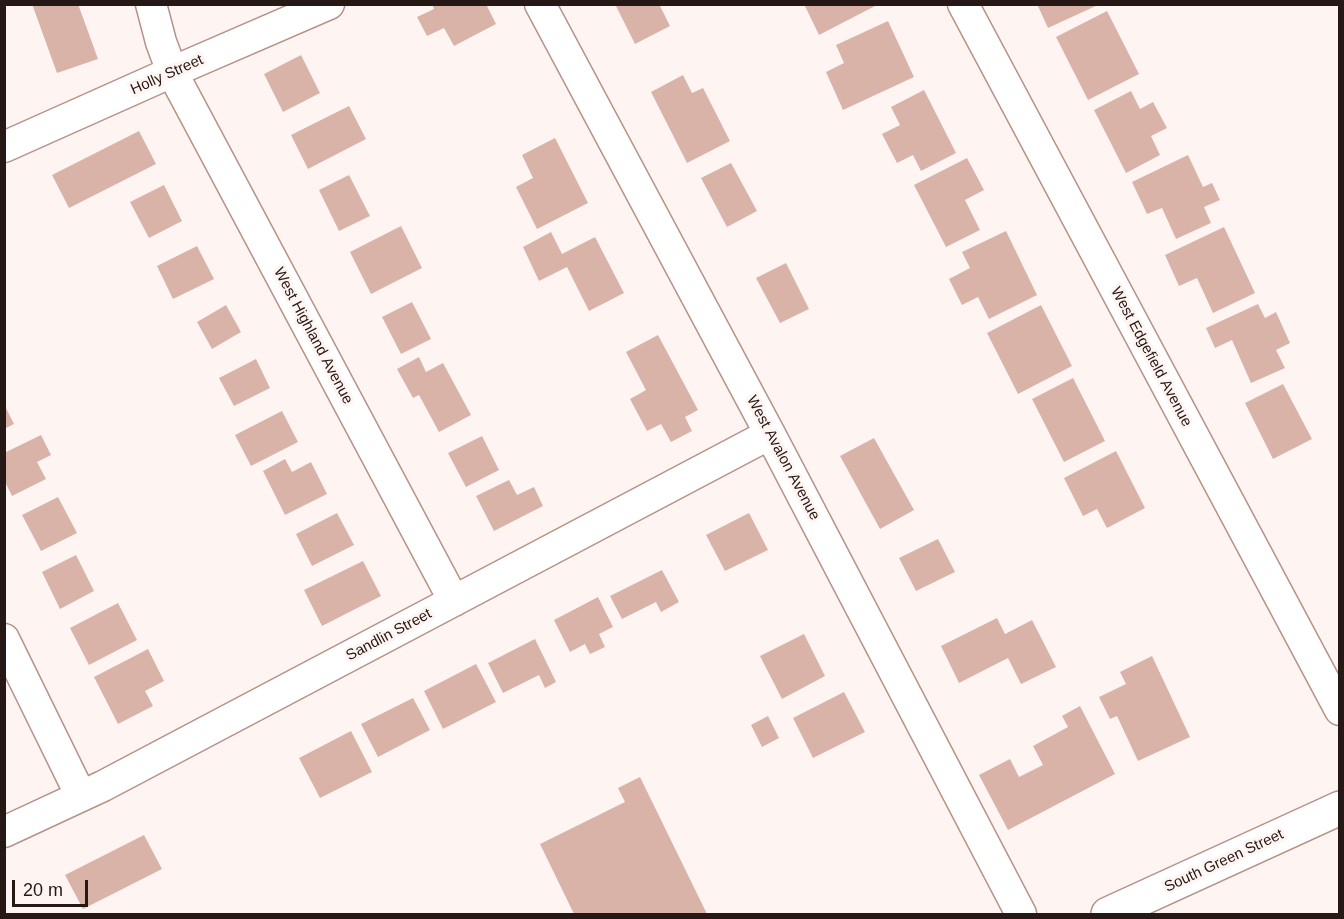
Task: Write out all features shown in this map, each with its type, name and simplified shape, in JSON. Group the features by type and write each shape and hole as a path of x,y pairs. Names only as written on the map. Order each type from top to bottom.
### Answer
{"street":[{"name":"West Highland Avenue","path":"151,4 172,72 454,601"},
{"name":"Holly Street","path":"4,147 329,4"},
{"name":"West Avalon Avenue","path":"540,4 771,434 1021,915"},
{"name":"West Edgefield Avenue","path":"963,4 1340,710"},
{"name":"Sandlin Street","path":"4,832 103,786 771,434"},
{"path":"4,639 81,796"},
{"name":"South Green Street","path":"1108,915 1340,808"}],"building":[{"path":"32,4 78,4 98,59 57,73"},
{"path":"432,4 486,4 496,24 454,46 444,28 427,36 417,17 434,9"},
{"path":"615,4 659,4 670,26 635,44"},
{"path":"804,4 879,4 819,35"},
{"path":"1037,4 1100,4 1048,28"},
{"path":"1107,11 1139,74 1088,100 1056,37"},
{"path":"888,21 914,77 843,110 826,72 844,63 836,45"},
{"path":"301,55 320,93 283,112 264,74"},
{"path":"683,75 692,93 703,88 730,141 687,163 651,92"},
{"path":"924,90 956,153 921,171 913,155 897,163 882,134 900,125 891,107"},
{"path":"1131,91 1140,109 1153,102 1167,128 1151,136 1160,155 1126,173 1094,110"},
{"path":"349,106 366,139 308,169 291,135"},
{"path":"139,131 156,164 69,208 52,175"},
{"path":"555,138 588,203 537,229 516,187 533,178 522,155"},
{"path":"1188,155 1203,187 1212,183 1220,200 1204,207 1211,223 1176,239 1162,208 1147,214 1132,182"},
{"path":"967,158 984,190 965,200 980,230 946,247 914,185"},
{"path":"731,163 757,211 727,227 701,178"},
{"path":"349,175 370,216 339,231 319,190"},
{"path":"164,185 182,221 149,238 130,202"},
{"path":"401,226 422,268 371,294 350,252"},
{"path":"1224,227 1255,293 1213,313 1197,278 1179,286 1165,255"},
{"path":"1006,231 1037,295 989,319 978,297 962,305 949,279 970,268 962,252"},
{"path":"551,232 562,254 595,237 624,293 589,311 567,267 539,281 523,247"},
{"path":"197,246 214,279 173,299 157,266"},
{"path":"786,263 809,309 780,323 756,278"},
{"path":"412,302 431,339 401,354 382,317"},
{"path":"1258,304 1265,318 1276,312 1290,343 1276,350 1285,368 1251,383 1232,340 1215,348 1206,328"},
{"path":"226,305 241,332 212,349 197,322"},
{"path":"1041,305 1072,366 1018,394 987,333"},
{"path":"658,335 698,410 685,417 692,431 671,442 661,424 647,431 630,399 646,390 626,352"},
{"path":"419,357 426,372 443,363 471,415 439,432 419,395 413,398 397,369"},
{"path":"256,359 270,388 234,406 219,378"},
{"path":"1073,378 1105,441 1064,462 1032,399"},
{"path":"1283,384 1312,439 1273,459 1245,403"},
{"path":"4,404 14,424 4,429"},
{"path":"282,411 298,442 251,466 235,435"},
{"path":"41,435 51,455 37,462 46,479 12,496 4,480 4,453"},
{"path":"482,436 499,470 466,487 448,453"},
{"path":"874,438 914,510 880,529 840,456"},
{"path":"1116,451 1145,508 1107,528 1097,509 1083,516 1064,478"},
{"path":"285,459 292,472 311,462 327,494 285,515 263,471"},
{"path":"509,480 517,495 534,487 543,506 494,531 476,496"},
{"path":"58,497 77,533 41,551 22,515"},
{"path":"337,513 354,545 312,566 296,534"},
{"path":"749,513 768,550 725,571 706,535"},
{"path":"938,539 955,572 916,591 899,558"},
{"path":"76,555 94,591 60,609 42,572"},
{"path":"363,561 381,596 322,626 304,590"},
{"path":"662,570 679,602 661,612 656,602 622,619 610,596"},
{"path":"598,597 613,627 599,634 605,647 590,654 585,644 570,652 554,620"},
{"path":"118,603 137,640 89,665 70,628"},
{"path":"997,618 1005,634 1032,620 1056,667 1021,684 1008,658 959,683 941,646"},
{"path":"804,634 825,676 782,699 760,656"},
{"path":"535,639 556,682 545,688 539,675 503,693 488,663"},
{"path":"148,649 164,681 145,691 153,706 118,724 94,677"},
{"path":"1152,656 1190,737 1138,761 1117,716 1110,719 1099,697 1126,684 1120,672"},
{"path":"476,664 496,702 443,729 424,691"},
{"path":"844,692 865,732 813,758 793,718"},
{"path":"413,698 430,730 378,757 361,724"},
{"path":"1080,706 1115,774 1008,830 979,775 1010,759 1019,777 1043,765 1033,746 1068,727 1062,716"},
{"path":"768,716 779,738 762,747 751,725"},
{"path":"351,731 372,772 320,798 299,758"},
{"path":"640,777 707,914 574,914 540,844 625,802 618,788"},
{"path":"144,835 162,869 83,909 65,875"}]}
